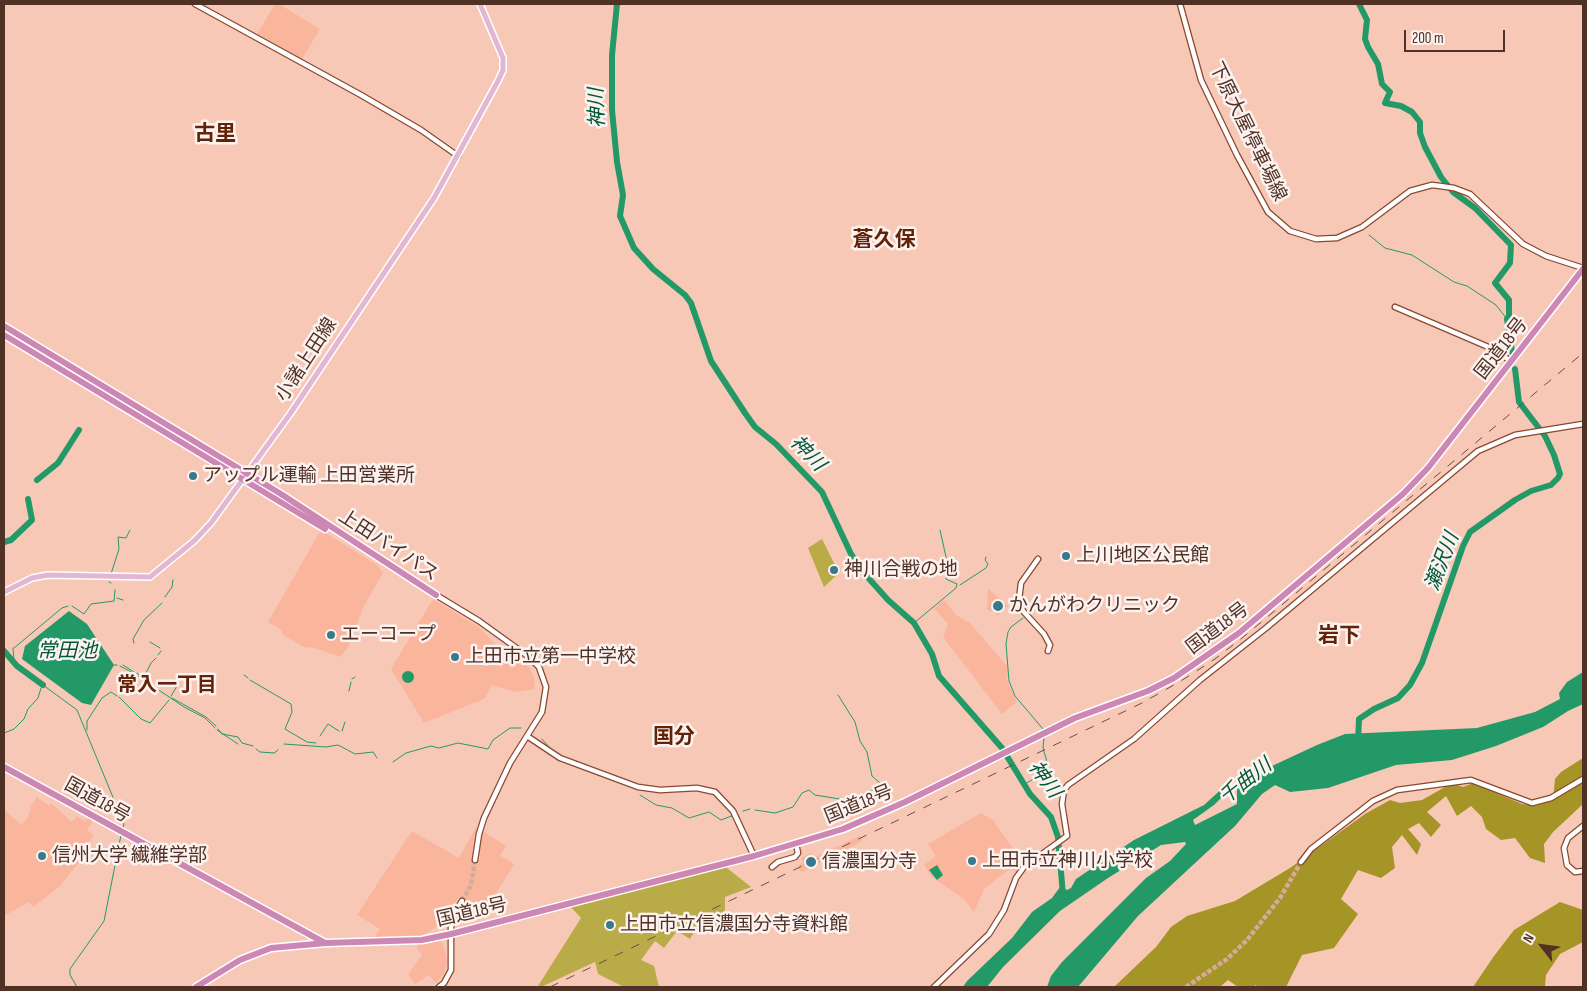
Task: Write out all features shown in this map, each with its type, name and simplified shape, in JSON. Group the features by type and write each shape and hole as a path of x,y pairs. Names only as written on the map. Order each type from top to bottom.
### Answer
{"highway":[{"name":"国道18号","path":"4,766 326,943 422,940 451,934 754,856 844,830 875,817 1075,718 1148,691 1197,664 1239,633 1386,510 1428,468 1583,269"},
{"name":"上田バイパス","path":"4,326 436,595"},
{"name":"上田バイパス","path":"4,335 245,476"},
{"path":"196,987 255,952 271,948 326,943"}],"main road":[{"name":"小諸上田線","path":"4,592 32,578 48,575 142,579 153,576 206,529 307,390 434,198 503,70 500,50 480,4"}],"street":[{"path":"195,4 361,95 426,133 458,156"},
{"name":"下原大屋停車場線","path":"1180,4 1201,80 1268,212 1280,225 1290,231 1308,237 1337,238 1362,227 1410,191 1432,185 1454,188 1470,194 1478,200 1523,244 1546,256 1583,269"},
{"path":"1395,307 1493,349 1512,362"},
{"path":"934,987 985,939 1004,910 1016,878 1024,867 1068,836 1062,804 1064,790 1068,785 1134,739 1200,680 1266,628 1478,451 1515,435 1583,424"},
{"path":"1038,559 1021,583 1019,600 1023,611 1044,634 1050,645 1048,651"},
{"path":"436,595 479,621 529,657 539,667 546,687 546,700 542,712 510,763 484,818 478,834 475,860"},
{"path":"527,736 560,758 638,787 660,790 697,788 715,792 733,811 754,856"},
{"path":"1301,862 1311,850 1373,801 1397,790 1471,780 1532,803 1551,798 1583,779"},
{"path":"1583,826 1568,838 1564,848 1567,865 1575,872 1583,871"},
{"path":"772,867 778,862 795,857 798,852 796,844"},
{"path":"439,987 444,984 451,970 452,920 462,901"}],"shaded area":[{"path":"275,4 279,4 320,29 302,59 257,34"},
{"path":"321,530 377,565 383,573 364,606 347,649 340,657 315,648 304,647 282,634 282,630 268,622"},
{"path":"822,539 839,573 824,587 808,548"},
{"name":"かんがわクリニック","path":"988,589 1008,606 997,616 994,611 987,609"},
{"name":"上田市立第一中学校","path":"433,599 479,627 497,646 529,667 534,678 535,689 515,692 492,685 484,699 424,723 391,669"},
{"path":"944,600 956,615 970,623 1008,667 1007,680 1017,702 1002,714 943,637 948,624 934,608"},
{"path":"1583,758 1583,804 1553,832 1544,844 1545,863 1530,858 1515,838 1501,840 1486,829 1482,817 1471,806 1457,816 1446,796 1427,812 1441,825 1431,837 1419,823 1408,829 1421,844 1417,855 1402,835 1392,847 1395,868 1381,878 1358,870 1341,899 1358,914 1334,948 1302,955 1286,987 1258,987 1255,985 1254,987 1238,987 1228,980 1220,987 1114,987 1156,947 1171,927 1187,916 1235,901 1290,868 1365,814 1390,800 1400,803 1422,800 1452,783 1463,787 1473,783 1522,804 1535,806 1553,800 1555,779 1561,772"},
{"name":"信州大学 繊維学部","path":"37,797 49,806 51,803 72,822 77,816 85,822 89,817 94,819 87,830 94,835 79,854 83,858 59,887 33,907 29,902 4,916 4,809 21,825 28,817 31,806"},
{"name":"上田市立神川小学校","path":"981,813 993,820 1012,847 1020,868 1016,873 1011,868 984,889 974,912 964,899 932,877 924,865 936,856 928,844"},
{"path":"478,824 473,843 472,860 480,860 479,849 483,831 506,846 500,856 514,864 481,919 467,921 459,916 466,903 459,898 438,926 422,936 374,938 380,929 357,915 412,831 459,858"},
{"path":"860,836 862,841 802,872 800,871 798,866 803,862 801,858 811,853 813,858"},
{"path":"722,864 751,887 725,897 725,910 714,930 700,922 690,939 677,931 664,948 655,941 641,960 654,966 659,987 624,987 598,974 595,962 543,986 538,986 581,918 569,905"},
{"path":"1560,902 1583,910 1583,942 1560,954 1546,975 1545,987 1473,987 1514,930"},
{"path":"441,941 447,963 444,974 436,983 429,975 415,984 408,974 422,955 416,947 420,943"}],"water":[{"name":"常田池","path":"69,611 87,624 114,665 91,705 82,703 22,659 25,646"},
{"path":"408,671 414,677 408,683 402,677"},
{"name":"千曲川","path":"1583,672 1583,704 1543,727 1496,746 1452,760 1396,765 1328,788 1290,792 1275,785 1262,794 1235,826 1138,916 1078,987 1047,987 1051,976 1062,962 1146,878 1170,861 1186,844 1185,842 1161,845 1060,911 1003,967 987,987 963,987 1012,938 1032,912 1052,898 1060,887 1067,890 1071,888 1076,879 1134,840 1204,805 1226,785 1231,788 1214,805 1193,820 1195,825 1237,804 1237,786 1272,766 1317,745 1345,734 1477,728 1535,712 1560,699 1559,693 1567,682"},
{"path":"937,865 943,875 937,880 929,870"}],"waterway":[{"name":"神川","path":"617,4 612,55 612,110 617,162 623,195 620,216 634,248 653,269 685,295 691,303 711,361 745,413 755,427 776,444 822,492 851,554 863,572 888,600 914,623 932,654 939,676 1002,748 1030,794 1051,817 1058,837 1063,895"},
{"name":"瀬沢川","path":"1359,4 1367,20 1365,39 1378,64 1382,84 1390,92 1385,103 1401,106 1412,112 1420,122 1420,133 1425,147 1441,177 1453,192 1475,208 1511,245 1510,263 1495,283 1509,300 1509,316 1507,319 1512,352"},
{"path":"1369,235 1385,248 1412,255 1454,282 1467,286 1496,305 1507,319"},
{"name":"瀬沢川","path":"1358,742 1359,719 1374,709 1398,698 1410,685 1422,663 1463,546 1470,532 1515,500 1531,491 1551,485 1560,474 1545,436 1519,402 1515,369"},
{"path":"37,480 58,463 79,430"},
{"path":"4,542 11,540 32,520 28,499"},
{"path":"111,574 119,549 118,537 126,538 130,530"},
{"path":"914,623 956,588 957,584 946,579 948,566 940,530"},
{"path":"960,585 986,568 988,564 985,560 986,557"},
{"path":"165,597 172,587 173,580"},
{"path":"72,606 84,614 91,604 114,601 115,590"},
{"path":"117,598 123,600"},
{"path":"134,643 133,639 144,620 162,603"},
{"path":"14,648 62,608 68,606"},
{"path":"1023,618 1011,627 1008,632 1006,644 1009,681 1015,696 1043,729"},
{"path":"150,642 160,648"},
{"path":"13,648 14,660 19,667"},
{"path":"4,651 17,666 43,685"},
{"path":"158,655 161,651"},
{"path":"136,673 144,677 151,663 156,658"},
{"path":"123,665 134,672"},
{"path":"120,666 133,673"},
{"path":"135,674 184,707 205,718 215,728"},
{"path":"244,675 248,678"},
{"path":"250,680 291,704 292,712 285,729 307,742 316,743"},
{"path":"349,691 351,682"},
{"path":"43,685 77,710 124,824 123,828"},
{"path":"171,696 177,686"},
{"path":"4,733 14,729 24,719 28,709 38,698 41,688"},
{"path":"87,730 87,721 102,698 111,692 117,696"},
{"path":"755,810 775,813 793,807 802,793 809,790 815,795 846,800 879,788 881,784 872,776 867,752 860,741 855,722 838,695"},
{"path":"119,697 141,719 150,723 169,700"},
{"path":"172,698 206,717 216,726"},
{"path":"342,731 345,722"},
{"path":"320,736 328,724 339,731"},
{"path":"393,762 406,753 431,746 439,748 458,743 488,749 493,740 510,728 521,728"},
{"path":"218,729 222,734 238,737 242,743 253,746"},
{"path":"217,730 238,744"},
{"path":"534,737 537,740"},
{"path":"1025,784 1042,774 1048,765 1043,748 1044,738"},
{"path":"542,739 550,748"},
{"path":"284,744 326,747 338,745 355,754 373,752 377,758"},
{"path":"256,749 260,752 274,753 278,750"},
{"path":"640,795 656,805 672,808 689,818 709,812 721,820 734,815"},
{"path":"743,811 750,809"},
{"path":"77,987 70,975 70,969 104,921 121,835"}],"tunnel":[{"path":"462,901 471,885 475,860"},
{"path":"1186,987 1227,959 1247,940 1280,898 1301,862"}],"railway":[{"path":"550,987 1142,703 1181,681 1215,659 1247,634 1583,353"}],"place":[{"name":"アップル運輸 上田営業所","path":"193,476"},
{"name":"上川地区公民館","path":"1066,556"},
{"name":"神川合戦の地","path":"834,570"},
{"name":"かんがわクリニック","path":"998,606"},
{"name":"エーコープ","path":"331,635"},
{"name":"上田市立第一中学校","path":"455,657"},
{"name":"信州大学 繊維学部","path":"42,856"},
{"name":"上田市立神川小学校","path":"972,861"},
{"name":"信濃国分寺","path":"811,862"},
{"name":"上田市立信濃国分寺資料館","path":"610,925"}],"district":[{"name":"古里","path":"215,135"},
{"name":"蒼久保","path":"884,241"},
{"name":"岩下","path":"1339,637"},
{"name":"常入一丁目","path":"167,686"},
{"name":"国分","path":"674,738"}]}
